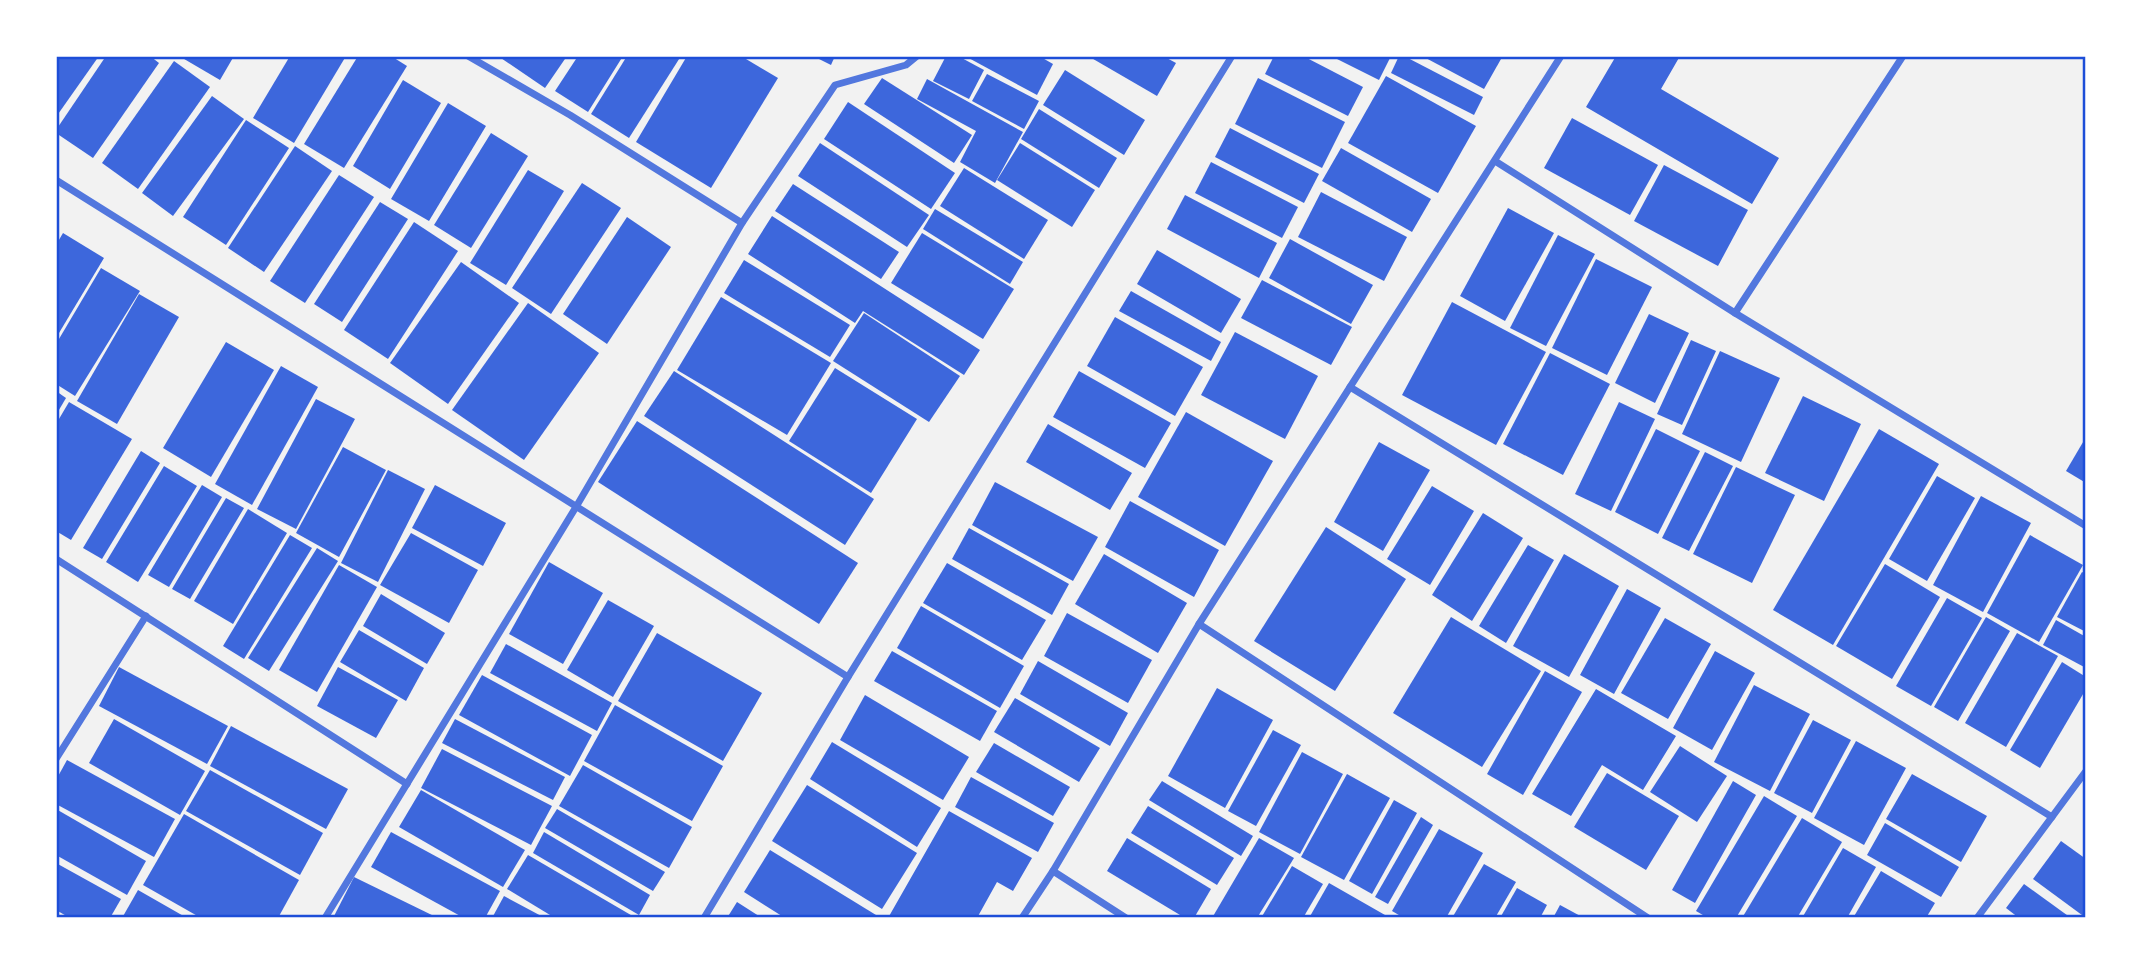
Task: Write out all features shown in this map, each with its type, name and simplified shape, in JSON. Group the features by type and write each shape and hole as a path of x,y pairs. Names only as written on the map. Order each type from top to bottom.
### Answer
{"street":[{"path":"468,56 570,115 742,223"},
{"path":"325,918 576,507 742,223 835,85 906,65 918,56"},
{"path":"704,918 848,677 1232,56"},
{"path":"1022,918 1053,871 1199,624 1561,56"},
{"path":"1735,313 1903,56"},
{"path":"1495,161 1735,313 2086,526"},
{"path":"56,180 848,677"},
{"path":"1350,387 2052,817"},
{"path":"56,559 407,783"},
{"path":"56,759 146,617"},
{"path":"1199,624 1648,918"},
{"path":"1976,918 2086,771"},
{"path":"1053,871 1126,918"}],"building":[{"path":"56,56 99,56 56,117"},
{"path":"106,56 150,56 159,63 93,158 56,133 56,130"},
{"path":"179,56 234,56 220,80"},
{"path":"290,56 346,56 294,143 253,118"},
{"path":"358,56 391,56 407,66 344,168 304,144"},
{"path":"498,56 567,56 545,88"},
{"path":"578,56 623,56 588,112 555,91"},
{"path":"627,56 681,56 629,138 591,114"},
{"path":"687,56 741,56 778,78 711,188 636,142"},
{"path":"813,56 835,56 831,65"},
{"path":"946,56 958,56 984,70 969,99 933,81"},
{"path":"965,56 1039,56 1053,64 1037,95"},
{"path":"1088,56 1163,56 1176,63 1157,96"},
{"path":"1274,56 1303,56 1363,87 1348,116 1265,74"},
{"path":"1331,56 1391,56 1379,80"},
{"path":"1399,56 1404,56 1483,97 1474,115 1391,73"},
{"path":"1422,56 1495,56 1501,59 1484,89"},
{"path":"1616,56 1680,56 1661,89 1779,158 1752,204 1586,107"},
{"path":"174,61 210,87 138,189 102,163"},
{"path":"1065,70 1145,120 1124,155 1043,105"},
{"path":"987,74 1039,101 1024,129 972,101"},
{"path":"1386,76 1476,126 1438,193 1348,143"},
{"path":"882,78 972,135 954,163 864,104"},
{"path":"1258,78 1345,122 1322,168 1235,124"},
{"path":"927,79 1023,132 995,183 960,162 976,131 917,99"},
{"path":"403,80 441,103 390,189 353,166"},
{"path":"212,96 244,119 173,216 142,193"},
{"path":"848,102 955,173 931,209 824,139"},
{"path":"448,103 486,126 429,221 391,199"},
{"path":"1039,109 1117,158 1099,188 1021,139"},
{"path":"1572,118 1658,165 1630,215 1544,168"},
{"path":"246,120 289,148 226,245 183,217"},
{"path":"1230,128 1319,174 1304,203 1215,157"},
{"path":"491,133 528,156 471,248 434,225"},
{"path":"820,143 929,215 907,247 798,176"},
{"path":"1020,143 1095,190 1072,227 997,180"},
{"path":"295,146 332,171 264,272 228,248"},
{"path":"1341,148 1431,199 1412,232 1322,181"},
{"path":"1211,162 1298,207 1282,238 1195,193"},
{"path":"1664,165 1748,210 1718,266 1634,221"},
{"path":"964,168 1048,220 1024,259 940,206"},
{"path":"528,170 564,191 506,285 470,263"},
{"path":"339,175 374,197 305,303 270,281"},
{"path":"582,183 621,208 551,314 512,288"},
{"path":"793,184 899,252 881,279 775,211"},
{"path":"1321,192 1407,237 1384,281 1298,237"},
{"path":"1185,195 1277,243 1259,278 1167,229"},
{"path":"380,202 408,219 342,322 314,304"},
{"path":"1508,208 1554,233 1505,321 1460,296"},
{"path":"935,209 1023,262 1010,284 923,229"},
{"path":"772,216 980,350 964,375 863,311 855,323 748,254"},
{"path":"627,217 671,247 607,344 563,314"},
{"path":"414,222 458,251 388,359 344,330"},
{"path":"63,233 104,258 56,338 56,245"},
{"path":"922,233 1014,289 983,339 891,283"},
{"path":"1558,235 1595,254 1546,346 1510,328"},
{"path":"1290,239 1373,285 1351,324 1269,278"},
{"path":"1157,250 1241,299 1221,333 1137,284"},
{"path":"1596,259 1652,287 1607,375 1552,348"},
{"path":"744,260 850,325 830,357 724,293"},
{"path":"461,262 519,303 448,404 390,363"},
{"path":"101,268 140,291 75,396 56,384 56,344"},
{"path":"1262,280 1352,327 1331,365 1241,318"},
{"path":"1131,291 1221,342 1211,361 1119,311"},
{"path":"139,294 179,317 117,424 77,401"},
{"path":"721,297 831,363 787,435 677,370"},
{"path":"1452,302 1546,352 1496,445 1402,395"},
{"path":"528,303 599,353 524,460 452,410"},
{"path":"864,313 960,376 929,422 833,361"},
{"path":"1649,314 1689,333 1655,403 1615,383"},
{"path":"1115,317 1203,367 1175,416 1087,366"},
{"path":"1235,332 1318,376 1285,439 1201,395"},
{"path":"1691,340 1716,351 1682,425 1657,414"},
{"path":"226,342 274,370 211,477 163,448"},
{"path":"1720,351 1780,378 1741,462 1682,434"},
{"path":"1550,353 1610,384 1563,475 1503,444"},
{"path":"281,366 318,387 252,505 215,484"},
{"path":"835,368 917,419 871,493 789,441"},
{"path":"674,371 874,499 845,545 644,416"},
{"path":"1079,371 1171,423 1145,468 1053,417"},
{"path":"56,391 66,398 56,415"},
{"path":"1803,396 1861,424 1824,501 1765,473"},
{"path":"316,399 355,419 296,529 257,509"},
{"path":"69,402 132,439 71,540 56,531 56,424"},
{"path":"1619,402 1655,419 1611,511 1575,494"},
{"path":"1186,412 1273,461 1225,546 1138,497"},
{"path":"637,421 858,563 819,624 598,482"},
{"path":"1048,424 1132,473 1110,510 1026,462"},
{"path":"1656,429 1700,451 1658,534 1615,512"},
{"path":"1879,429 1939,464 1833,645 1773,610"},
{"path":"2086,437 2086,483 2066,471"},
{"path":"1379,442 1430,470 1383,551 1334,522"},
{"path":"343,447 386,470 339,557 296,533"},
{"path":"141,451 160,463 102,559 83,548"},
{"path":"1705,452 1733,466 1689,551 1662,538"},
{"path":"164,466 197,486 138,582 106,562"},
{"path":"1736,467 1795,495 1752,583 1693,554"},
{"path":"388,470 425,489 378,582 341,563"},
{"path":"1937,476 1975,498 1927,581 1889,559"},
{"path":"995,482 1098,537 1073,581 972,525"},
{"path":"202,485 222,497 169,587 148,575"},
{"path":"435,485 506,523 483,566 412,528"},
{"path":"1432,486 1474,511 1430,585 1387,559"},
{"path":"1981,496 2031,523 1983,612 1933,585"},
{"path":"226,498 244,508 190,599 172,589"},
{"path":"1130,501 1219,550 1194,597 1105,547"},
{"path":"248,509 287,533 233,624 194,601"},
{"path":"1483,513 1523,538 1472,621 1432,595"},
{"path":"1326,527 1406,579 1335,691 1254,641"},
{"path":"969,528 1069,584 1052,615 952,559"},
{"path":"411,533 478,570 449,623 380,585"},
{"path":"290,535 312,548 244,659 223,646"},
{"path":"2030,535 2083,565 2039,642 1987,613"},
{"path":"1528,545 1554,560 1506,643 1479,626"},
{"path":"317,548 338,561 269,671 248,658"},
{"path":"1104,554 1187,603 1158,653 1075,604"},
{"path":"1564,554 1619,586 1569,677 1513,646"},
{"path":"549,562 603,593 563,664 509,634"},
{"path":"947,563 1046,620 1022,660 923,603"},
{"path":"1885,564 1940,597 1892,679 1836,646"},
{"path":"339,565 377,587 317,692 279,670"},
{"path":"2082,572 2086,574 2086,632 2057,617"},
{"path":"1627,589 1661,608 1614,694 1580,675"},
{"path":"381,594 445,633 427,664 363,626"},
{"path":"1947,598 1982,618 1931,706 1896,686"},
{"path":"608,600 654,626 613,697 567,670"},
{"path":"921,606 1024,666 1000,708 897,648"},
{"path":"1067,613 1152,660 1128,703 1044,656"},
{"path":"1451,617 1541,671 1482,767 1393,713"},
{"path":"1986,617 2010,631 1958,721 1934,707"},
{"path":"1665,618 1711,644 1668,719 1621,693"},
{"path":"2056,620 2086,637 2086,668 2043,645"},
{"path":"359,630 424,668 406,701 340,662"},
{"path":"657,633 762,693 723,761 618,701"},
{"path":"2017,633 2058,656 2006,747 1965,723"},
{"path":"506,644 612,703 597,731 490,673"},
{"path":"892,651 997,711 980,741 874,681"},
{"path":"1715,651 1755,673 1712,750 1673,728"},
{"path":"1038,661 1128,713 1110,746 1020,694"},
{"path":"2062,662 2086,677 2086,689 2040,768 2010,750"},
{"path":"119,667 228,726 207,764 99,706"},
{"path":"338,667 398,700 376,738 317,706"},
{"path":"1545,671 1582,692 1523,795 1487,774"},
{"path":"482,675 592,735 570,776 459,715"},
{"path":"1754,685 1810,714 1770,791 1714,762"},
{"path":"1217,688 1273,720 1225,808 1168,776"},
{"path":"1596,689 1676,736 1643,790 1602,765 1571,816 1532,794"},
{"path":"865,695 969,757 943,800 840,740"},
{"path":"1015,698 1100,748 1079,782 994,732"},
{"path":"615,705 723,766 692,821 584,761"},
{"path":"114,719 205,771 180,815 89,763"},
{"path":"455,719 565,777 553,800 442,743"},
{"path":"1813,720 1851,740 1812,813 1774,793"},
{"path":"231,726 348,789 326,829 210,766"},
{"path":"1273,730 1301,745 1256,826 1228,811"},
{"path":"1856,741 1906,768 1864,845 1814,818"},
{"path":"832,742 941,808 917,847 810,779"},
{"path":"994,743 1070,787 1053,816 976,772"},
{"path":"1680,746 1727,776 1697,822 1650,792"},
{"path":"442,749 552,806 531,845 421,788"},
{"path":"1302,752 1343,774 1300,854 1259,832"},
{"path":"67,760 175,819 154,857 56,804 56,780"},
{"path":"583,765 692,827 669,868 559,806"},
{"path":"210,770 323,833 300,875 186,811"},
{"path":"1607,773 1679,816 1646,870 1574,827"},
{"path":"1347,774 1390,798 1344,880 1301,857"},
{"path":"1912,774 1987,816 1961,862 1886,819"},
{"path":"971,777 1054,823 1038,852 955,807"},
{"path":"1162,781 1253,836 1241,856 1149,800"},
{"path":"1733,781 1756,795 1695,903 1672,890"},
{"path":"807,785 917,853 882,909 772,841"},
{"path":"421,790 525,850 503,887 399,827"},
{"path":"1764,796 1797,816 1736,918 1708,918 1696,911"},
{"path":"1394,800 1417,813 1372,894 1349,881"},
{"path":"1148,806 1234,858 1217,885 1131,833"},
{"path":"56,809 146,861 127,895 56,855"},
{"path":"557,809 665,872 653,891 545,828"},
{"path":"949,811 1032,858 1013,891 997,882 977,918 888,918"},
{"path":"184,814 299,880 278,918 201,918 143,885"},
{"path":"1421,817 1433,825 1388,904 1375,897"},
{"path":"1802,818 1842,842 1797,918 1742,918"},
{"path":"1885,823 1959,867 1941,897 1867,855"},
{"path":"1439,829 1483,853 1446,918 1404,918 1392,911"},
{"path":"391,832 500,891 485,918 464,918 371,867"},
{"path":"544,832 650,895 639,915 533,853"},
{"path":"1127,838 1211,889 1194,918 1185,918 1107,871"},
{"path":"1259,838 1294,858 1257,918 1212,918"},
{"path":"2061,841 2086,859 2086,918 2033,879"},
{"path":"1843,848 1876,867 1847,918 1802,918"},
{"path":"770,850 876,915 874,918 785,918 744,892"},
{"path":"528,855 636,918 555,918 507,889"},
{"path":"56,863 121,899 110,918 70,918 56,910"},
{"path":"1484,864 1516,882 1495,918 1452,918"},
{"path":"1292,866 1323,884 1303,918 1261,918"},
{"path":"1881,871 1935,903 1926,918 1853,918"},
{"path":"354,877 438,918 333,918"},
{"path":"1329,883 1385,915 1383,918 1309,918"},
{"path":"2024,884 2071,918 2019,918 2006,908"},
{"path":"1517,888 1547,905 1540,918 1500,918"},
{"path":"138,890 187,918 122,918"},
{"path":"504,896 545,918 492,918"},
{"path":"737,902 762,918 727,918"},
{"path":"1560,905 1584,918 1553,918"}]}
